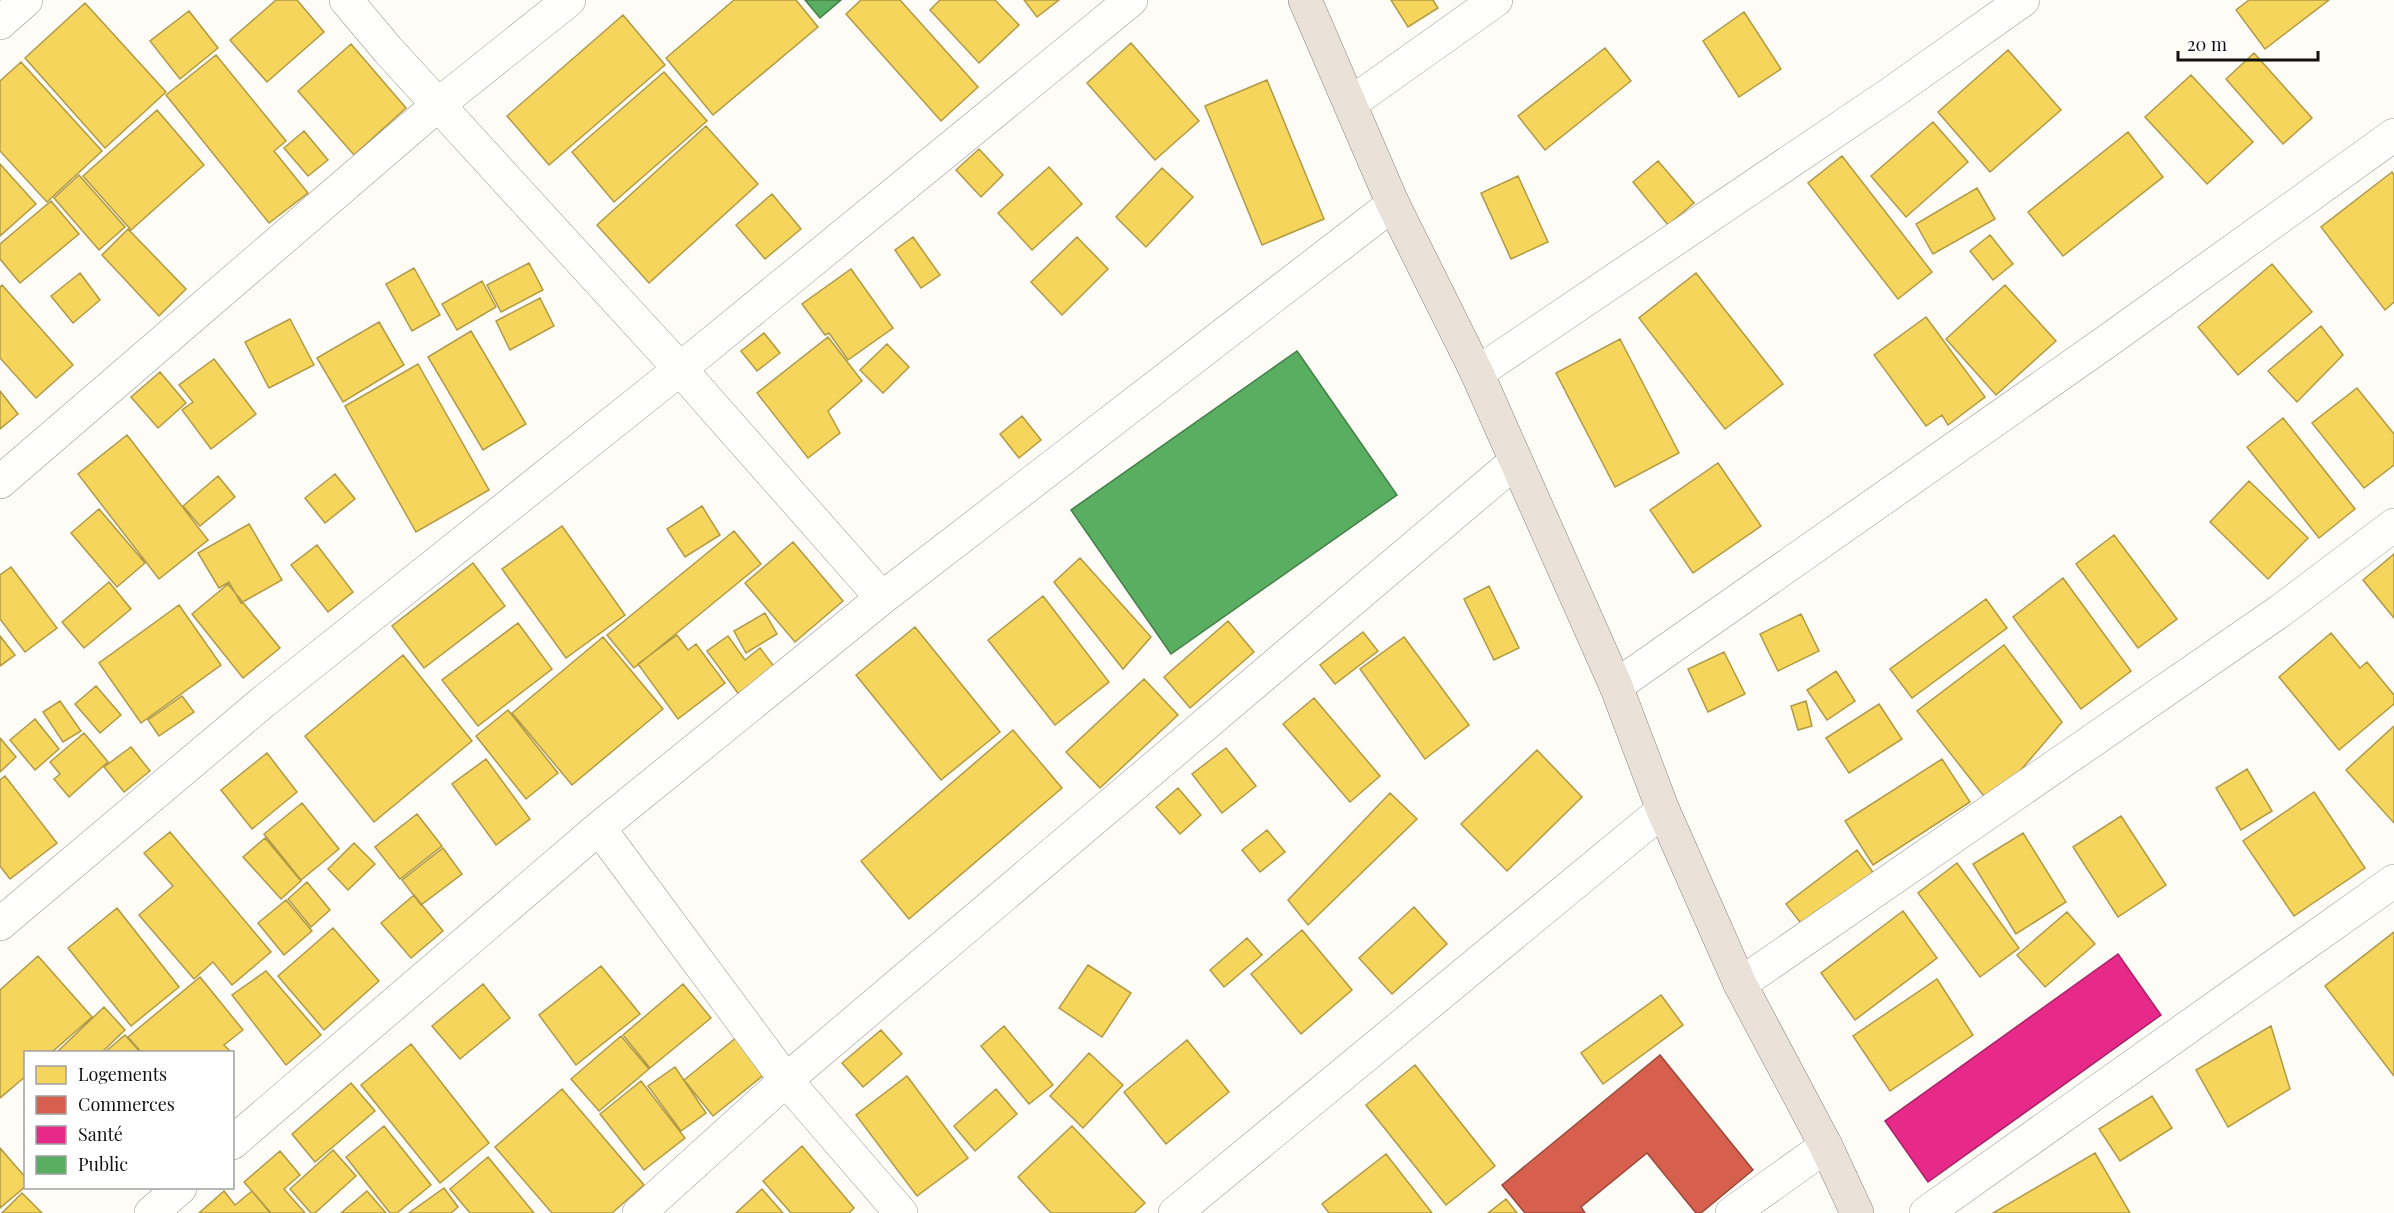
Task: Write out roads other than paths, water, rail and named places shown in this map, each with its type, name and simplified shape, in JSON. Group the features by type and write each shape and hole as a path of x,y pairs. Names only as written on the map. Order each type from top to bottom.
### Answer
{"highway":[{"path":"1305,0 1393,204 1478,373 1616,686 1663,810 1740,984 1826,1146 1857,1213"}],"street":[{"path":"0,23 26,0"},
{"path":"346,0 680,369 882,598"},
{"path":"0,482 439,104 568,0"},
{"path":"0,924 263,702 680,369 1131,0"},
{"path":"1351,104 1496,0"},
{"path":"1478,373 1890,94 2023,0"},
{"path":"1616,686 2106,342 2394,135"},
{"path":"234,1141 599,828 882,598 1393,204"},
{"path":"639,1213 786,1080 1516,461"},
{"path":"1740,984 2280,611 2394,525"},
{"path":"1175,1213 1663,810"},
{"path":"599,828 786,1080 901,1213"},
{"path":"1926,1213 2394,881"},
{"path":"1732,1213 1826,1146"},
{"path":"150,1213 179,1189"}]}
